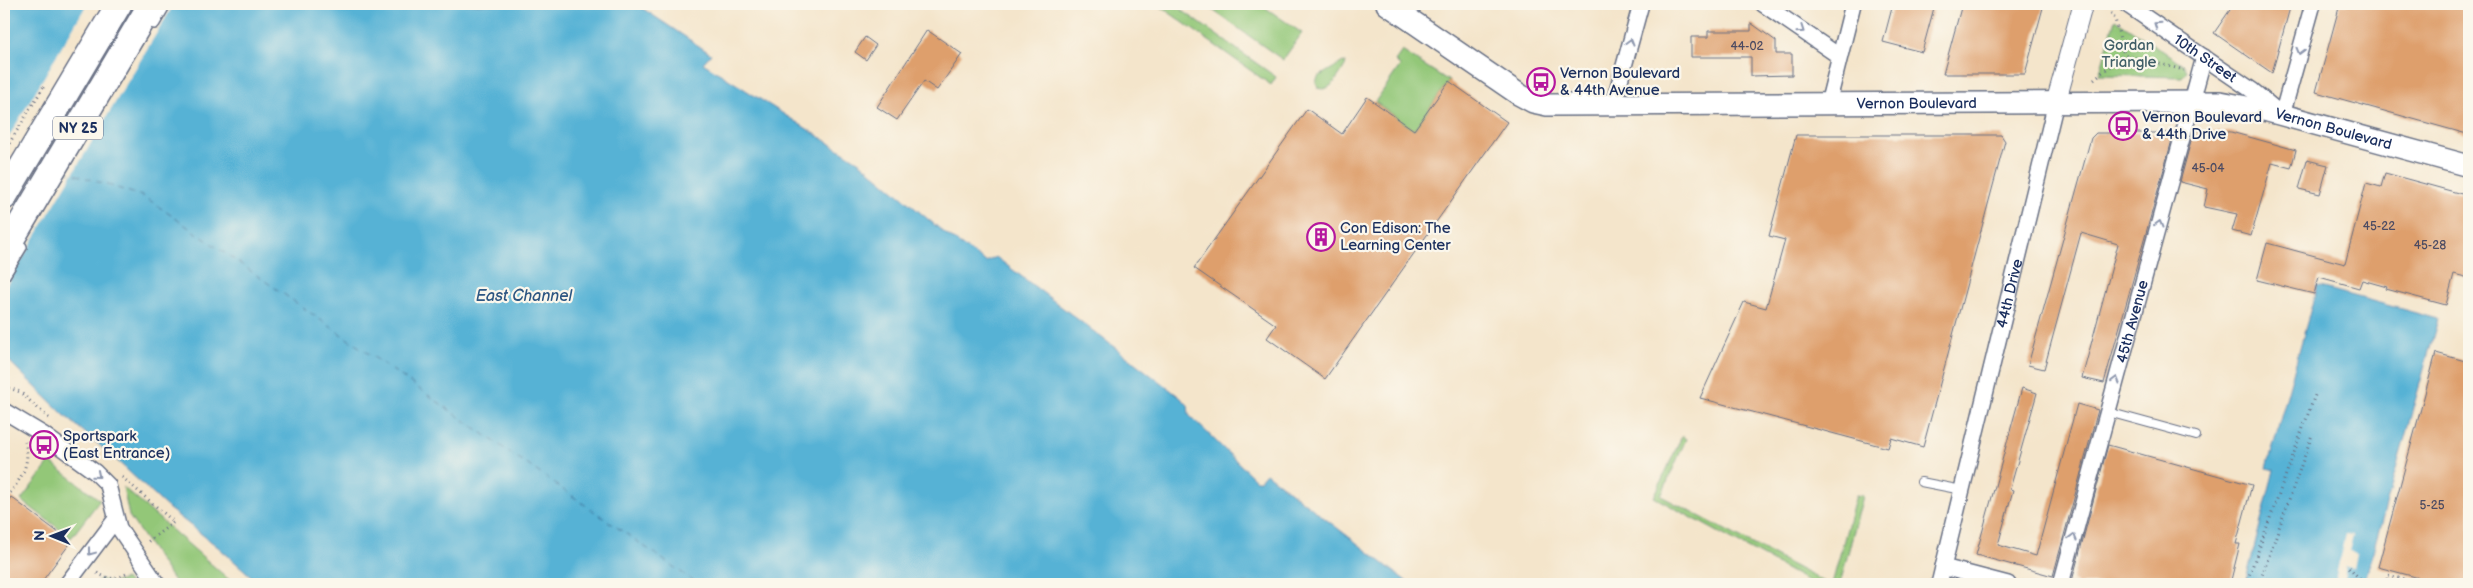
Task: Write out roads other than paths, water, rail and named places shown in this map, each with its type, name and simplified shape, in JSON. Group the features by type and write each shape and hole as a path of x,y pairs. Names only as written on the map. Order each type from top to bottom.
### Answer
{"highway":[{"name":"NY 25","path":"4,178 108,4"},
{"path":"4,197 118,4"},
{"path":"4,235 141,4"},
{"name":"NY 25","path":"4,252 151,4"}],"main road":[{"name":"Vernon Boulevard","path":"1387,4 1533,102 1555,106 2192,101 2230,103 2282,115 2469,166"}],"street":[{"path":"150,29 165,4"},
{"path":"1613,106 1641,4"},
{"path":"1763,4 1839,56"},
{"path":"1828,104 1853,4"},
{"name":"44th Drive","path":"1939,584 2056,102 2083,4"},
{"name":"10th Street","path":"2126,4 2253,91 2282,115"},
{"path":"2282,115 2313,4"},
{"name":"45th Avenue","path":"2061,584 2204,57"},
{"path":"4,276 105,106"},
{"path":"4,410 44,435 103,479 111,490 115,520 156,584"},
{"path":"67,584 115,520"},
{"path":"1943,567 2008,584"}],"lane":[{"path":"2108,412 2196,436"},
{"path":"1921,482 1962,490"}],"water":[{"name":"East Channel","path":"4,4 636,4 711,54 703,63 861,163 947,235 986,262 996,257 1181,398 1188,405 1189,415 1256,480 1260,480 1266,473 1410,584 260,584 218,547 168,508 63,414 4,356"},
{"path":"2317,286 2438,319 2364,584 2245,584 2274,470 2267,468"}],"place":[{"name":"Vernon Boulevard & 44th Avenue","path":"1541,82"},
{"name":"Vernon Boulevard & 44th Drive","path":"2123,126"},
{"name":"Con Edison: The Learning Center","path":"1321,237"},
{"name":"Sportspark (East Entrance)","path":"44,445"}],"park label":[{"name":"Gordan Triangle","path":"2129,54"}]}
